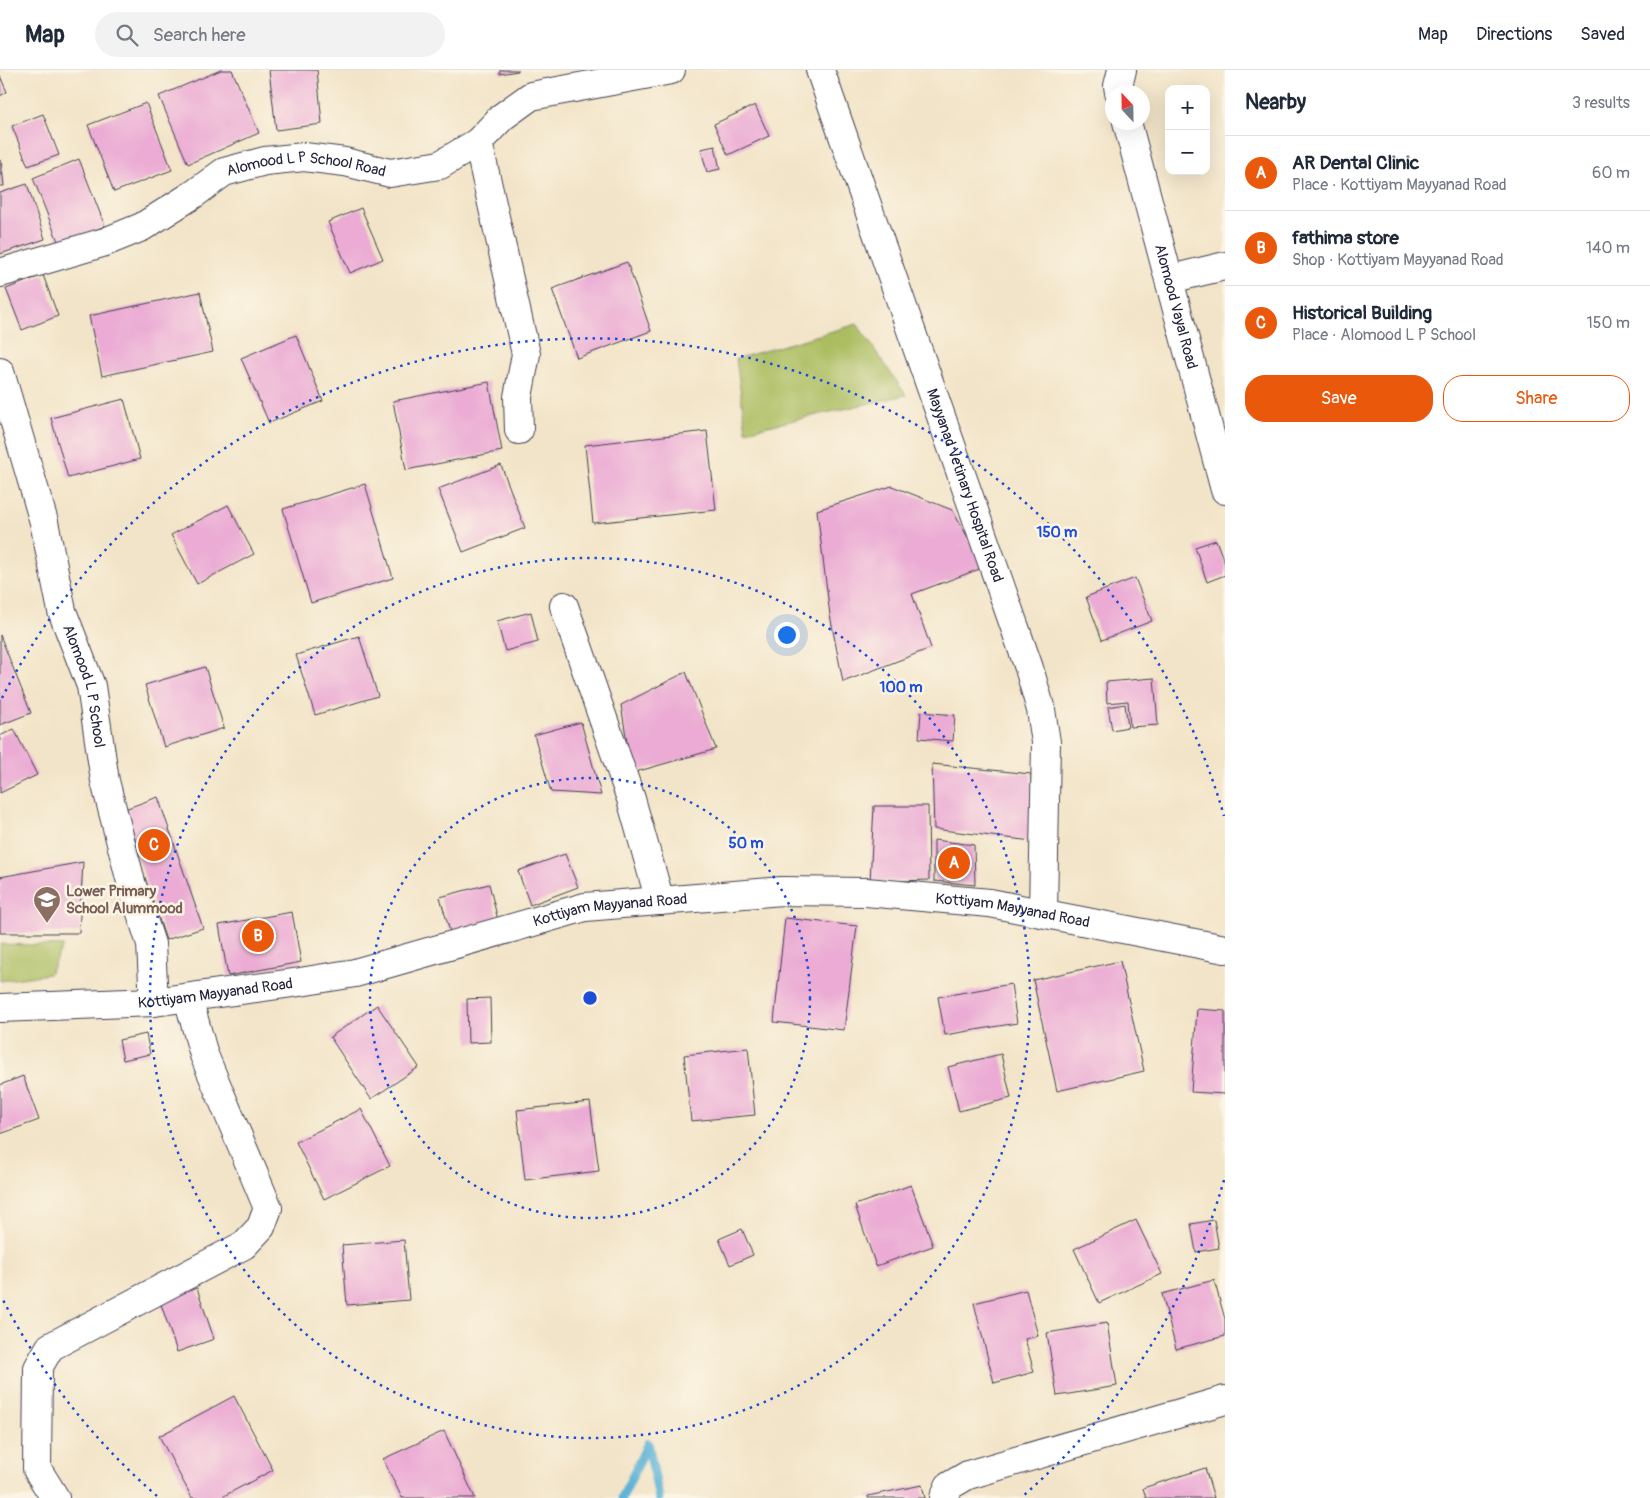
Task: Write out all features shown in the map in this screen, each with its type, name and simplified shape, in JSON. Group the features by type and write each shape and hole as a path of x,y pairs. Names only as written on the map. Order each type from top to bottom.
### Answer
{"street":[{"name":"Alomood L P School Road","path":"0,273 105,242 142,227 194,194 224,172 265,161 304,157 345,162 390,173 440,165 478,142 502,117 531,96 671,70"},
{"name":"Mayyanad Vetinary Hospital Road","path":"820,70 1029,668 1041,710 1046,742 1043,914"},
{"path":"1118,85 1122,70"},
{"name":"Alomood Vayal Road","path":"1130,130 1225,490"},
{"path":"478,142 526,354 518,397 519,430"},
{"path":"1170,279 1225,266"},
{"name":"Alomood L P School","path":"0,372 44,522 62,611 91,686 104,781 150,944 154,1002"},
{"path":"564,606 631,798 660,901"},
{"name":"Kottiyam Mayyanad Road","path":"0,1008 154,1002 188,998 355,973 585,907 782,891 866,892 990,903 1225,949"},
{"path":"55,1498 36,1469 38,1368 50,1347 244,1245 261,1227 268,1208 204,1055 188,998"},
{"path":"944,1498 949,1486 968,1475 1225,1400"}],"green space":[{"path":"857,324 906,395 746,431 736,359"},
{"path":"0,944 63,946 49,974 0,981"}],"building":[{"path":"221,70 232,70 259,133 188,164 159,96"},
{"path":"269,70 317,70 322,124 276,130"},
{"path":"500,70 518,70 518,71 500,74"},
{"path":"0,76 7,92 0,96"},
{"path":"146,103 172,170 114,192 88,125"},
{"path":"755,105 769,136 728,155 714,124"},
{"path":"43,114 59,155 28,166 12,126"},
{"path":"715,146 720,169 707,172 701,149"},
{"path":"79,159 105,226 59,244 33,178"},
{"path":"1,160 4,186 0,186"},
{"path":"27,184 45,239 0,254 0,193"},
{"path":"361,208 383,259 350,273 328,222"},
{"path":"627,262 651,331 577,358 552,289"},
{"path":"43,275 58,316 22,330 6,289"},
{"path":"200,292 213,352 102,376 89,316"},
{"path":"296,335 323,401 269,423 241,358"},
{"path":"489,382 502,451 406,470 393,401"},
{"path":"124,399 140,459 68,478 51,418"},
{"path":"707,431 716,510 593,523 585,445"},
{"path":"501,465 525,528 463,552 438,489"},
{"path":"365,484 393,578 311,603 283,509"},
{"path":"892,486 952,510 985,567 912,594 931,648 843,682 830,615 817,510"},
{"path":"228,505 254,554 197,584 171,535"},
{"path":"1216,540 1225,564 1225,575 1207,582 1195,547"},
{"path":"1135,578 1152,621 1102,640 1086,597"},
{"path":"531,612 538,642 505,651 497,621"},
{"path":"0,635 31,713 0,725"},
{"path":"359,636 378,696 315,715 296,655"},
{"path":"205,667 224,728 164,747 145,685"},
{"path":"686,672 716,749 632,773 621,705"},
{"path":"1154,678 1158,725 1130,727 1128,701 1107,703 1106,682"},
{"path":"1125,704 1128,727 1112,730 1108,707"},
{"path":"921,712 955,715 953,741 919,738"},
{"path":"581,722 601,795 551,792 534,735"},
{"path":"14,729 37,775 0,793 0,736"},
{"path":"932,764 1031,774 1032,841 934,829"},
{"path":"158,797 203,928 166,940 122,810"},
{"path":"874,806 928,806 929,880 870,882"},
{"path":"934,840 974,845 975,885 934,881"},
{"path":"565,854 578,887 530,905 518,871"},
{"path":"83,862 79,933 0,933 0,877"},
{"path":"489,884 498,920 450,932 440,897"},
{"path":"292,912 301,962 228,976 219,925"},
{"path":"785,918 857,926 844,1030 774,1022"},
{"path":"1120,961 1144,1071 1057,1091 1033,980"},
{"path":"1011,984 1017,1023 945,1035 938,997"},
{"path":"490,998 491,1042 468,1043 467,999"},
{"path":"377,1005 419,1067 371,1099 330,1037"},
{"path":"1197,1009 1225,1011 1225,1094 1191,1092"},
{"path":"146,1034 150,1054 123,1060 119,1040"},
{"path":"748,1048 755,1115 691,1121 684,1055"},
{"path":"1001,1054 1011,1098 959,1111 948,1067"},
{"path":"23,1076 39,1120 0,1134 0,1085"},
{"path":"590,1102 599,1171 525,1180 517,1110"},
{"path":"361,1109 390,1166 324,1199 296,1142"},
{"path":"911,1185 933,1246 876,1266 855,1205"},
{"path":"1136,1220 1162,1274 1099,1303 1074,1249"},
{"path":"1214,1220 1219,1248 1196,1252 1191,1224"},
{"path":"742,1229 753,1255 730,1265 719,1239"},
{"path":"404,1240 409,1300 347,1305 342,1245"},
{"path":"1214,1280 1225,1319 1225,1336 1176,1349 1162,1294"},
{"path":"197,1288 214,1339 177,1352 160,1301"},
{"path":"1026,1290 1038,1336 1025,1339 1034,1372 994,1383 974,1303"},
{"path":"1107,1323 1117,1386 1057,1396 1047,1333"},
{"path":"234,1396 273,1470 220,1498 192,1498 159,1436"},
{"path":"444,1431 475,1498 402,1498 383,1459"},
{"path":"1205,1468 1214,1498 1146,1498 1143,1488"},
{"path":"922,1485 925,1498 868,1498 868,1496"}],"waterway":[{"path":"622,1498 648,1443 659,1498"}],"place":[{"name":"Historical Building","path":"154,845"},
{"name":"AR Dental Clinic","path":"954,863"},
{"name":"Lower Primary School Alummood","path":"47,924"},
{"name":"fathima store","path":"258,936"}]}
